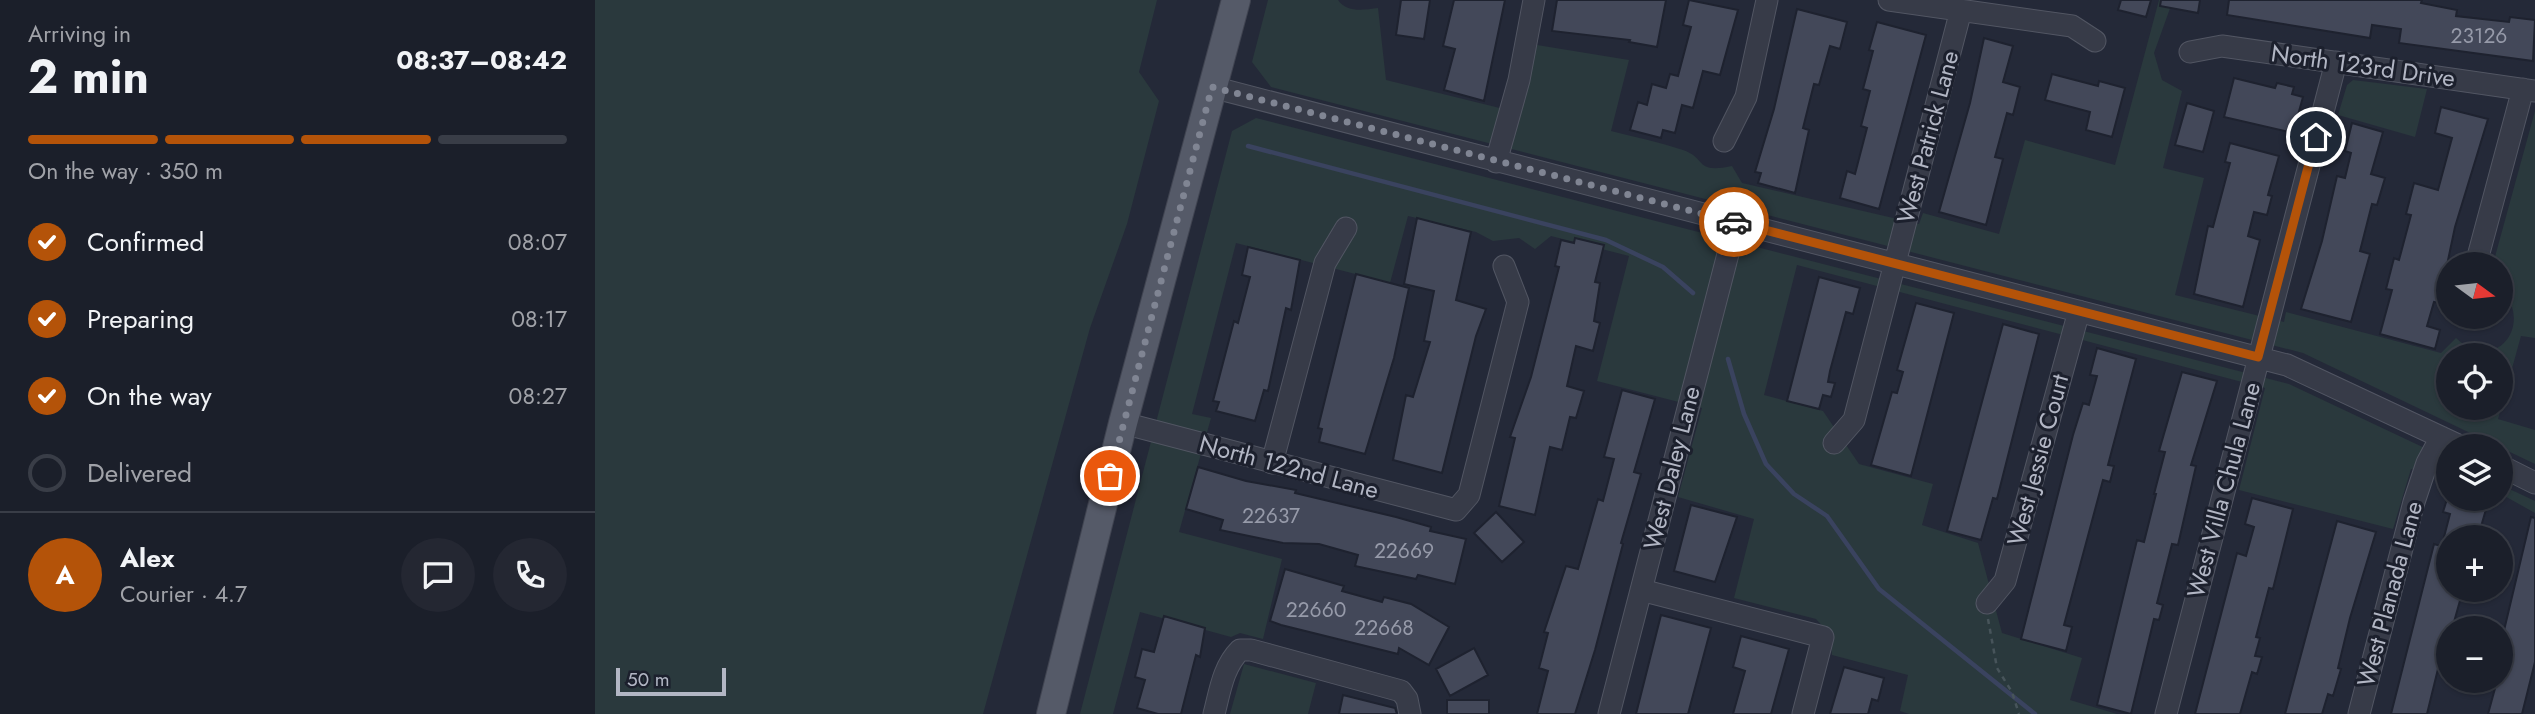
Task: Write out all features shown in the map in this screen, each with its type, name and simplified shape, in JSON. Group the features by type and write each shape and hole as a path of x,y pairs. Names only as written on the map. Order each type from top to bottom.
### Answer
{"main road":[{"path":"1051,714 1123,423 1236,0"}],"street":[{"path":"1496,162 1519,80 1534,0"},
{"path":"1724,141 1746,97 1767,0"},
{"path":"1889,0 2072,26 2095,41"},
{"name":"West Patrick Lane","path":"1834,443 1854,420 1961,10"},
{"name":"North 123rd Drive","path":"2190,52 2222,47 2529,90"},
{"name":"West Villa Chula Lane","path":"2166,714 2336,62"},
{"path":"1212,87 2258,357 2310,373 2436,435"},
{"path":"2480,252 2529,90"},
{"name":"West Daley Lane","path":"1609,714 1736,223"},
{"path":"1272,463 1325,263 1346,228"},
{"name":"North 122nd Lane","path":"1123,423 1456,510 1469,495 1518,302 1504,266"},
{"name":"West Jessie Court","path":"1987,603 2005,581 2079,311"},
{"name":"West Planada Lane","path":"2359,714 2414,502 2427,463 2436,455"},
{"path":"2513,472 2535,483"},
{"path":"1641,590 1823,637 1803,714"},
{"path":"1214,714 1225,672 1231,659 1240,650 1401,691 1409,706"}],"path":[{"path":"1987,603 1997,668 2012,692 2019,714"}],"shaded area":[{"path":"595,0 1157,0 1139,72 1159,101 1127,224 1090,328 983,714 595,714"},
{"path":"1268,0 1338,0 1351,9 1378,8 1386,80 1520,113 1537,45 1629,60 1611,131 1683,150 1706,167 1732,166 1742,183 1919,224 1923,213 1999,234 2025,140 2115,165 2159,0 2173,0 2154,53 2162,80 2182,91 2163,168 2204,178 2175,295 2284,322 2286,312 2436,352 2436,417 2303,353 1271,87 1252,62"},
{"path":"2353,80 2427,89 2415,137 2338,115 2347,85"},
{"path":"2535,111 2535,338 2521,336 2513,365 2513,343 2503,343 2513,329 2513,252 2496,252"},
{"path":"1256,118 2289,384 2436,453 2436,476 2411,469 2393,529 2239,490 2265,388 1797,265 1764,395 1823,411 1859,464 1933,484 1922,525 1978,543 2002,633 2082,658 2070,700 2117,714 1909,714 1900,711 1908,675 1832,655 1830,634 1816,619 1734,598 1754,519 1678,497 1702,408 1597,381 1629,256 1551,236 1535,249 1519,238 1493,241 1476,232 1408,216 1390,283 1236,243 1192,414 1211,418 1179,532 1282,559 1263,639 1240,633 1231,637 1140,612 1113,714 1080,714 1232,131"},
{"path":"2456,338 2464,343 2451,343"},
{"path":"2443,420 2501,420 2535,430 2535,464 2513,453 2513,434 2472,434"},
{"path":"2513,491 2535,501 2535,513 2513,501"},
{"path":"1244,664 1316,683 1308,714 1230,714"}],"building":[{"path":"1401,0 1430,0 1424,39 1396,35"},
{"path":"1454,0 1505,0 1484,101 1444,90 1455,49 1443,46"},
{"path":"1557,0 1666,0 1657,47 1629,42 1630,40 1552,31"},
{"path":"1689,0 1738,10 1720,75 1703,71 1693,108 1682,105 1675,133 1663,130 1661,138 1630,130 1638,102 1647,105 1652,84 1666,88 1670,74 1678,76 1691,27 1683,25"},
{"path":"2121,0 2151,0 2146,17 2118,10"},
{"path":"2161,0 2200,0 2198,13 2160,6"},
{"path":"2229,0 2422,0 2421,3 2457,10 2456,16 2509,22 2510,17 2535,20 2533,61 2399,43 2401,29 2372,25 2370,38 2227,15"},
{"path":"1797,9 1847,22 1840,49 1830,46 1819,85 1814,84 1803,128 1809,130 1795,193 1758,183 1761,173 1755,172 1774,109"},
{"path":"1877,22 1926,35 1879,209 1840,198 1847,171 1855,174 1867,128 1861,126 1870,91 1863,89 1873,51 1869,50"},
{"path":"1984,38 2013,46 2003,82 2020,87 2013,115 2007,113 1995,157 2003,159 1986,225 1939,212 1970,103"},
{"path":"2052,74 2098,86 2099,81 2125,88 2112,137 2086,130 2090,112 2045,100"},
{"path":"2234,78 2275,88 2277,83 2294,87 2292,94 2303,97 2293,133 2224,117"},
{"path":"2187,103 2214,111 2203,152 2175,145"},
{"path":"2441,107 2488,119 2450,252 2436,252 2436,302 2427,326 2440,330 2435,349 2380,334 2392,290 2386,289 2394,258 2399,260 2411,215 2406,214 2414,183 2438,190 2452,138 2435,133"},
{"path":"2352,123 2383,132 2371,174 2385,178 2377,205 2372,204 2360,251 2370,254 2351,322 2301,309 2322,241 2337,176 2345,178 2351,153 2345,151"},
{"path":"2230,143 2279,156 2268,195 2272,196 2267,215 2254,212 2248,236 2260,240 2243,307 2194,294 2208,226 2213,227 2230,163 2225,162"},
{"path":"1417,218 1471,232 1456,300 1486,309 1476,336 1442,473 1393,460 1406,395 1413,397 1430,342 1424,341 1434,291 1404,284"},
{"path":"1575,238 1604,245 1595,282 1600,283 1594,321 1600,323 1593,351 1576,346 1567,386 1584,391 1576,418 1570,417 1562,450 1550,447 1535,515 1499,506 1515,438 1510,437 1531,377 1559,267 1555,266 1561,240 1574,243"},
{"path":"1248,247 1300,260 1291,310 1286,308 1268,391 1264,390 1255,421 1216,411 1219,402 1213,401 1234,321 1238,323 1250,277 1242,275"},
{"path":"1356,274 1409,288 1394,358 1365,454 1319,442 1322,429 1318,428"},
{"path":"1819,277 1860,288 1853,314 1846,312 1830,371 1828,382 1835,383 1831,397 1823,395 1819,409 1787,401"},
{"path":"1916,303 1954,313 1911,476 1871,465 1892,392 1897,393 1903,372 1897,370"},
{"path":"2003,324 2039,334 1997,499 1993,498 1981,540 1947,531"},
{"path":"2097,348 2136,359 2108,465 2114,466 2110,482 2103,480 2064,625 2072,627 2066,651 2021,639 2073,435 2083,403 2089,405 2097,376 2090,375"},
{"path":"2182,372 2217,381 2191,465 2196,466 2178,545 2172,544 2157,603 2163,605 2159,620 2154,619 2131,714 2097,705 2137,540 2144,542 2165,452 2159,451"},
{"path":"1622,390 1655,399 1634,472 1641,474 1621,543 1623,544 1575,714 1537,714 1548,671 1539,668 1548,633 1544,632 1566,566 1578,569 1598,499 1603,501 1614,459 1604,457"},
{"path":"1198,467 1246,481 1296,490 1295,493 1396,517 1431,527 1430,531 1466,539 1455,584 1418,575 1416,579 1355,566 1358,555 1319,544 1283,543 1220,530 1223,520 1186,509"},
{"path":"2252,498 2293,509 2273,589 2269,588 2256,637 2260,638 2255,656 2262,657 2257,674 2252,672 2240,714 2195,714 2237,553 2246,556 2254,527 2245,524"},
{"path":"1691,505 1737,517 1715,582 1674,571"},
{"path":"2486,511 2481,525 2447,525 2450,514 2443,512"},
{"path":"1496,512 1524,542 1502,562 1474,533"},
{"path":"2531,517 2535,518 2535,662 2522,714 2488,714 2494,693 2513,693 2513,616 2507,616 2513,602"},
{"path":"2337,521 2376,532 2350,618 2338,668 2341,669 2333,696 2328,694 2322,714 2285,714"},
{"path":"2434,544 2436,602 2460,602 2456,616 2436,616 2436,677 2427,714 2391,714"},
{"path":"1285,569 1344,586 1342,591 1382,602 1384,597 1411,604 1449,627 1429,665 1399,648 1398,654 1281,625 1270,621"},
{"path":"1661,615 1711,628 1688,714 1636,714"},
{"path":"1164,616 1205,628 1200,657 1196,655 1181,714 1158,714 1137,708 1145,680 1135,677 1142,649 1154,652"},
{"path":"1741,636 1789,649 1771,714 1733,714 1745,671 1733,667"},
{"path":"1474,648 1488,675 1450,696 1436,669"},
{"path":"1844,667 1884,678 1878,701 1872,699 1868,714 1830,714"},
{"path":"1343,695 1395,708 1397,714 1339,714"},
{"path":"1447,700 1489,700 1489,714 1447,714"}],"waterway":[{"path":"1248,146 1606,240 1663,267 1693,293"},
{"path":"1728,359 1744,414 1766,464 1794,494 1827,516 1879,589 2035,714"}],"way so far":[{"path":"1110,476 1212,87 1734,222"}],"route":[{"path":"1734,222 2258,357 2316,137"}]}
